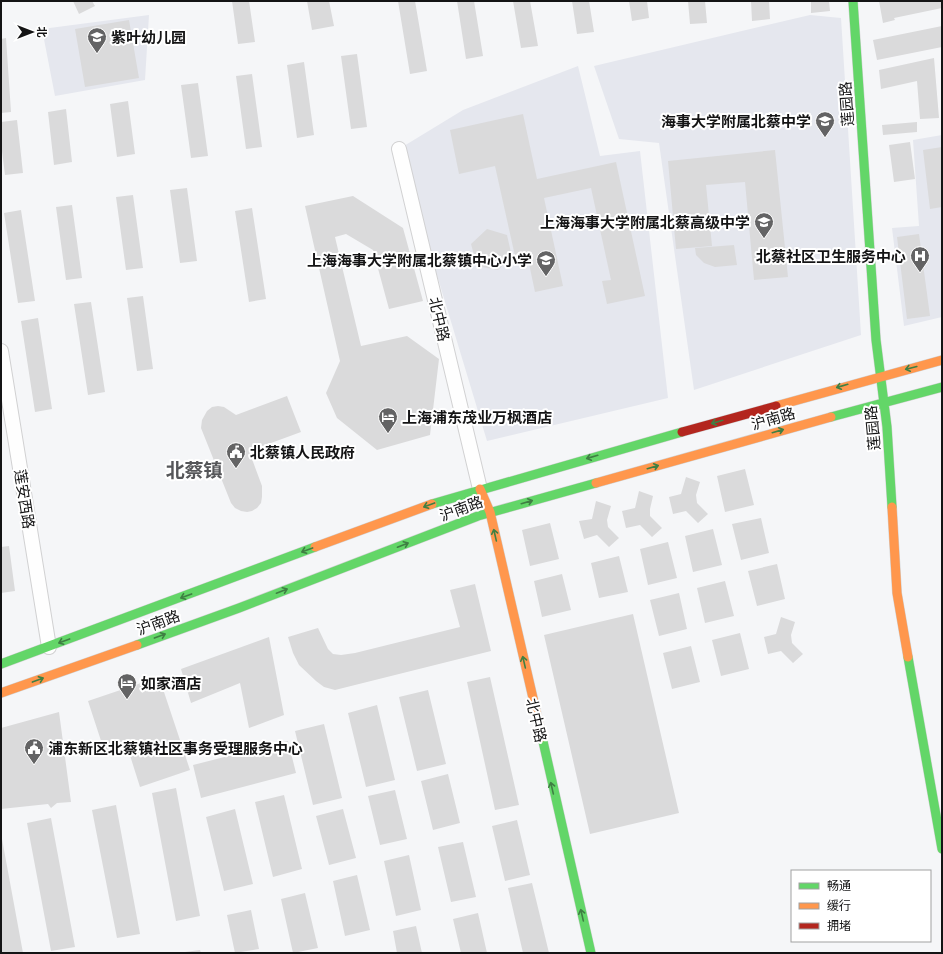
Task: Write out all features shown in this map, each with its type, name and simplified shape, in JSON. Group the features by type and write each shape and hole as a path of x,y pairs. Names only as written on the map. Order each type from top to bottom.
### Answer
{"main road":[{"name":"莲园路","path":"853,1 876,340 884,402 897,593 942,849"},
{"name":"沪南路","path":"1,664 427,506 480,489 880,376 942,360"},
{"name":"沪南路","path":"1,694 238,608 490,512 942,387"},
{"name":"北中路","path":"480,489 490,512 591,953"},
{"name":"北中路","path":"480,489 478,516 480,528"}],"street":[{"name":"北中路","path":"399,149 480,489"},
{"name":"莲安西路","path":"1,350 49,647"}],"shaded area":[{"name":"紫叶幼儿园","path":"149,15 145,80 55,96 42,29"},
{"name":"上海海事大学附属北蔡高级中学","path":"810,15 841,18 861,335 694,390 659,143 619,139 594,66"},
{"name":"上海海事大学附属北蔡镇中心小学","path":"578,66 600,156 640,151 668,398 487,441 399,149 463,110"},
{"name":"北蔡社区卫生服务中心","path":"942,135 942,317 904,326 892,228 919,226 913,140"}],"building":[{"path":"73,1 92,1 95,6 79,14"},
{"path":"232,1 249,1 255,42 238,44"},
{"path":"307,1 329,1 334,26 312,30"},
{"path":"398,1 415,1 427,71 410,74"},
{"path":"457,1 474,1 483,56 466,59"},
{"path":"513,1 530,1 538,46 521,48"},
{"path":"572,1 589,1 594,32 577,34"},
{"path":"629,1 647,1 649,18 632,21"},
{"path":"688,1 705,1 707,23 690,24"},
{"path":"751,1 769,1 770,19 752,21"},
{"path":"811,1 829,1 830,11 811,13"},
{"path":"879,1 942,1 942,8 894,18 895,20 883,23"},
{"path":"129,20 139,78 85,87 75,29"},
{"path":"942,26 942,47 877,60 873,40"},
{"path":"6,38 11,112 1,113 1,39"},
{"path":"357,54 367,127 351,129 341,56"},
{"path":"934,58 939,118 920,119 917,81 881,89 879,70"},
{"path":"304,62 314,135 297,138 287,65"},
{"path":"252,74 262,147 246,149 236,76"},
{"path":"198,83 208,156 191,158 181,85"},
{"path":"128,101 135,154 117,157 110,104"},
{"path":"66,109 72,162 54,165 48,112"},
{"path":"523,114 537,179 616,162 645,296 607,304 602,281 611,280 591,188 544,198 563,286 535,292 527,254 515,256 495,166 459,174 450,130"},
{"path":"17,120 23,173 5,175 1,143 1,122"},
{"path":"917,122 917,132 883,135 882,125"},
{"path":"910,142 915,179 894,182 889,145"},
{"path":"942,147 942,207 930,209 923,150"},
{"path":"775,150 788,277 754,280 745,182 706,185 712,246 676,249 668,161"},
{"path":"187,188 197,261 180,263 170,190"},
{"path":"133,195 143,268 126,270 116,197"},
{"path":"353,196 403,228 423,301 389,309 373,250 346,234 335,237 361,346 407,336 439,359 430,435 377,450 337,418 326,393 340,361 305,206"},
{"path":"72,205 82,278 66,280 56,207"},
{"path":"252,208 266,299 249,302 235,211"},
{"path":"21,210 35,301 18,303 4,213"},
{"path":"487,229 507,235 512,257 498,270 477,266 471,244"},
{"path":"919,234 930,316 907,319 897,237"},
{"path":"734,245 737,265 715,267 704,263 696,255 695,248"},
{"path":"143,296 153,369 137,371 127,298"},
{"path":"91,302 105,392 88,395 74,304"},
{"path":"38,318 52,409 35,412 21,321"},
{"name":"北蔡镇人民政府","path":"287,396 301,432 249,451 262,486 262,497 261,503 257,508 247,512 241,511 235,508 231,503 201,428 202,420 207,411 212,407 224,407 236,415"},
{"path":"745,469 754,505 725,512 717,476"},
{"path":"686,477 700,482 696,495 697,503 708,514 698,523 686,511 673,514 669,497 681,494"},
{"path":"639,491 653,496 650,516 662,528 652,537 640,525 626,528 622,511 635,508"},
{"path":"596,501 611,506 607,520 608,527 619,538 609,547 597,535 584,539 579,521 592,519"},
{"path":"761,518 769,553 741,560 732,524"},
{"path":"550,523 559,559 530,566 522,530"},
{"path":"713,529 722,565 693,572 685,536"},
{"path":"668,542 677,578 648,585 640,549"},
{"path":"9,546 15,591 1,593 1,547"},
{"path":"619,556 628,592 599,598 591,563"},
{"path":"777,564 785,599 757,606 748,571"},
{"path":"562,574 571,610 542,617 534,581"},
{"path":"725,581 734,616 705,623 697,588"},
{"path":"475,584 491,651 335,690 324,687 316,681 299,665 293,653 288,637 318,628 328,649 333,654 341,655 355,653 460,627 450,590"},
{"path":"679,593 687,629 659,636 650,600"},
{"path":"633,614 679,813 590,834 544,635"},
{"path":"781,617 795,622 791,635 792,643 803,654 793,663 781,651 768,654 764,637 776,634"},
{"path":"740,633 749,669 721,676 712,640"},
{"path":"269,637 284,715 249,728 240,683 191,703 181,669"},
{"path":"691,646 700,682 672,689 663,653"},
{"path":"159,677 190,770 140,787 127,746 105,753 88,701"},
{"path":"490,677 519,805 495,810 467,682"},
{"path":"428,690 446,764 417,771 399,697"},
{"path":"377,705 395,780 366,787 348,713"},
{"name":"浦东新区北蔡镇社区事务受理服务中心","path":"59,712 71,802 57,803 51,808 48,804 1,809 1,728"},
{"path":"324,724 342,798 313,805 295,731"},
{"path":"288,741 296,773 201,798 193,765"},
{"path":"448,774 460,823 433,830 421,781"},
{"path":"176,788 200,916 176,921 152,793"},
{"path":"395,790 407,839 380,845 368,796"},
{"path":"284,795 302,869 273,877 255,802"},
{"path":"116,805 140,934 117,938 92,810"},
{"path":"235,809 253,884 224,891 206,817"},
{"path":"343,809 356,858 329,865 316,816"},
{"path":"51,818 75,947 51,951 27,823"},
{"path":"517,820 530,875 505,881 492,826"},
{"path":"2,839 23,953 1,953"},
{"path":"463,842 476,897 451,902 438,847"},
{"path":"409,855 421,910 396,916 384,861"},
{"path":"357,875 370,930 345,936 333,881"},
{"path":"532,883 549,953 523,953 508,888"},
{"path":"305,893 318,948 293,953 281,899"},
{"path":"251,910 259,949 235,953 227,915"},
{"path":"478,913 487,953 461,953 453,919"},
{"path":"416,926 422,953 397,953 393,931"},
{"path":"200,950 201,953 185,953 185,952"}],"traffic: fast":[{"path":"853,1 876,340 887,427 892,507"},
{"path":"831,417 942,387"},
{"path":"432,504 682,432"},
{"path":"137,645 239,608 478,516 596,483"},
{"path":"1,664 315,547"},
{"path":"908,657 942,849"},
{"path":"542,737 591,953"}],"traffic: slow":[{"path":"776,406 942,360"},
{"path":"596,483 831,417"},
{"path":"480,489 490,512 542,737"},
{"path":"315,547 432,504"},
{"path":"892,507 897,593 908,657"},
{"path":"1,693 137,645"}],"traffic: jam":[{"path":"682,432 776,406"}],"place":[{"name":"紫叶幼儿园","path":"97,54"},
{"name":"海事大学附属北蔡中学","path":"825,138"},
{"name":"上海海事大学附属北蔡高级中学","path":"764,239"},
{"name":"北蔡社区卫生服务中心","path":"920,273"},
{"name":"上海海事大学附属北蔡镇中心小学","path":"546,277"},
{"name":"上海浦东茂业万枫酒店","path":"388,434"},
{"name":"北蔡镇人民政府","path":"236,469"},
{"name":"如家酒店","path":"127,700"},
{"name":"浦东新区北蔡镇社区事务受理服务中心","path":"34,765"}],"district":[{"name":"北蔡镇","path":"194,469"}]}
